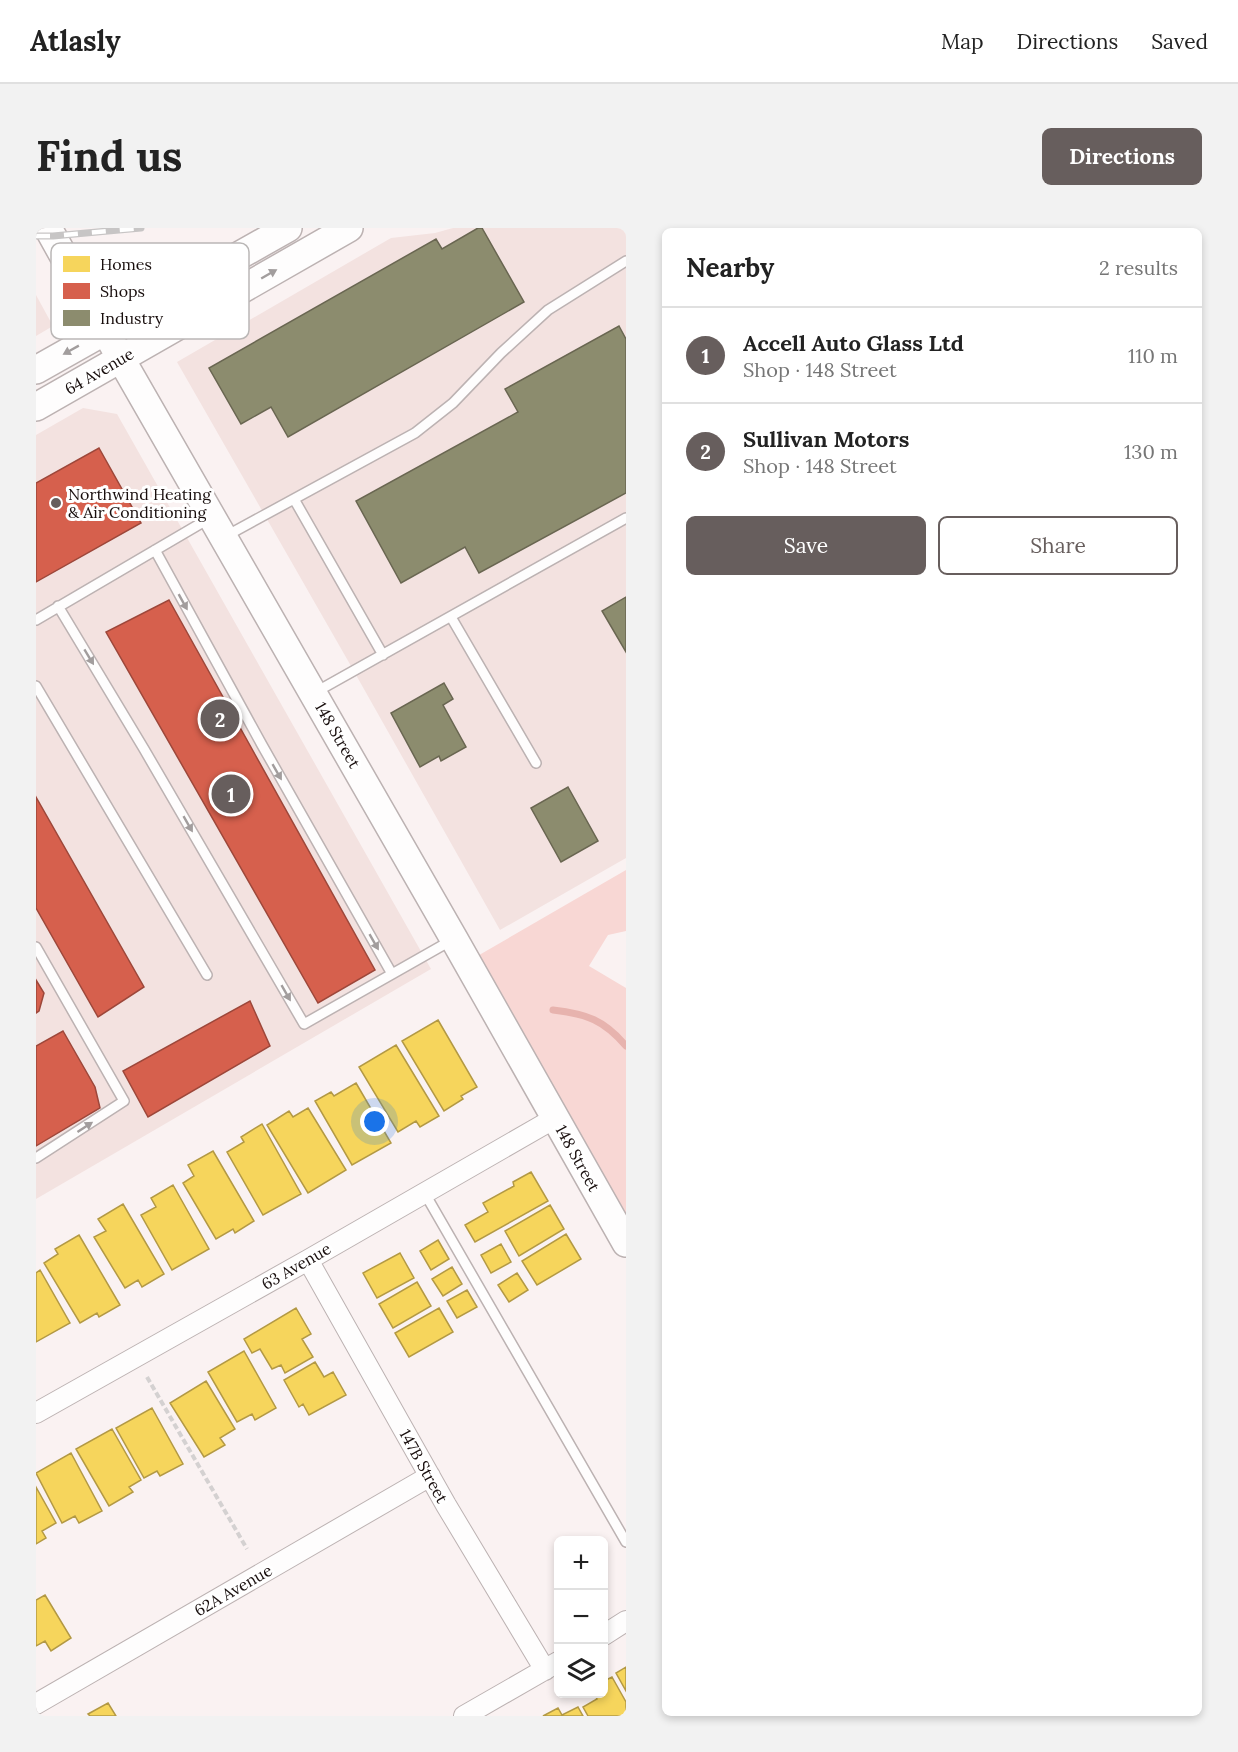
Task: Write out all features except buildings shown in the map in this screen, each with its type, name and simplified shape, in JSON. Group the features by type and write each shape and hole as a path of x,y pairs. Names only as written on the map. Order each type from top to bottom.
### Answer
{"main road":[{"name":"148 Street","path":"48,228 56,243"},
{"name":"64 Avenue","path":"249,250 288,228"},
{"name":"64 Avenue","path":"249,285 349,228"},
{"name":"64 Avenue","path":"36,369 89,339"},
{"name":"148 Street","path":"110,339 626,1244"},
{"name":"64 Avenue","path":"36,407 154,339"}],"street":[{"name":"63 Avenue","path":"36,1413 555,1118"},
{"name":"147B Street","path":"308,1260 430,1476 552,1666"},
{"name":"62A Avenue","path":"36,1704 430,1476"},
{"path":"608,1632 626,1621"},
{"path":"464,1716 552,1666"}],"lane":[{"path":"36,620 155,550 294,499 415,433 453,404 501,353 548,310 626,261"},
{"path":"294,499 383,655"},
{"path":"314,694 626,518"},
{"path":"155,550 392,974"},
{"path":"58,606 304,1024 454,939"},
{"path":"451,617 536,763"},
{"path":"36,686 207,975"},
{"path":"36,947 124,1101 36,1158"},
{"path":"424,1192 626,1542"}],"path":[{"path":"147,1377 247,1549"}],"shaded area":[{"path":"453,228 626,228 626,858 500,930 177,362 217,339 249,339 249,320 391,238 435,233"},
{"path":"36,295 51,322 51,327 36,336"},
{"path":"83,408 117,414 431,969 36,1199 36,435"},
{"path":"626,870 626,931 608,935 589,966 626,988 626,1222 474,958"}],"waterway":[{"path":"553,1010 594,1020 610,1030 626,1046"}],"railway":[{"path":"36,236 141,228"}],"place":[{"name":"Northwind Heating & Air Conditioning","path":"56,503"},
{"name":"Sullivan Motors","path":"220,719"},
{"name":"Accell Auto Glass Ltd","path":"231,794"}]}
